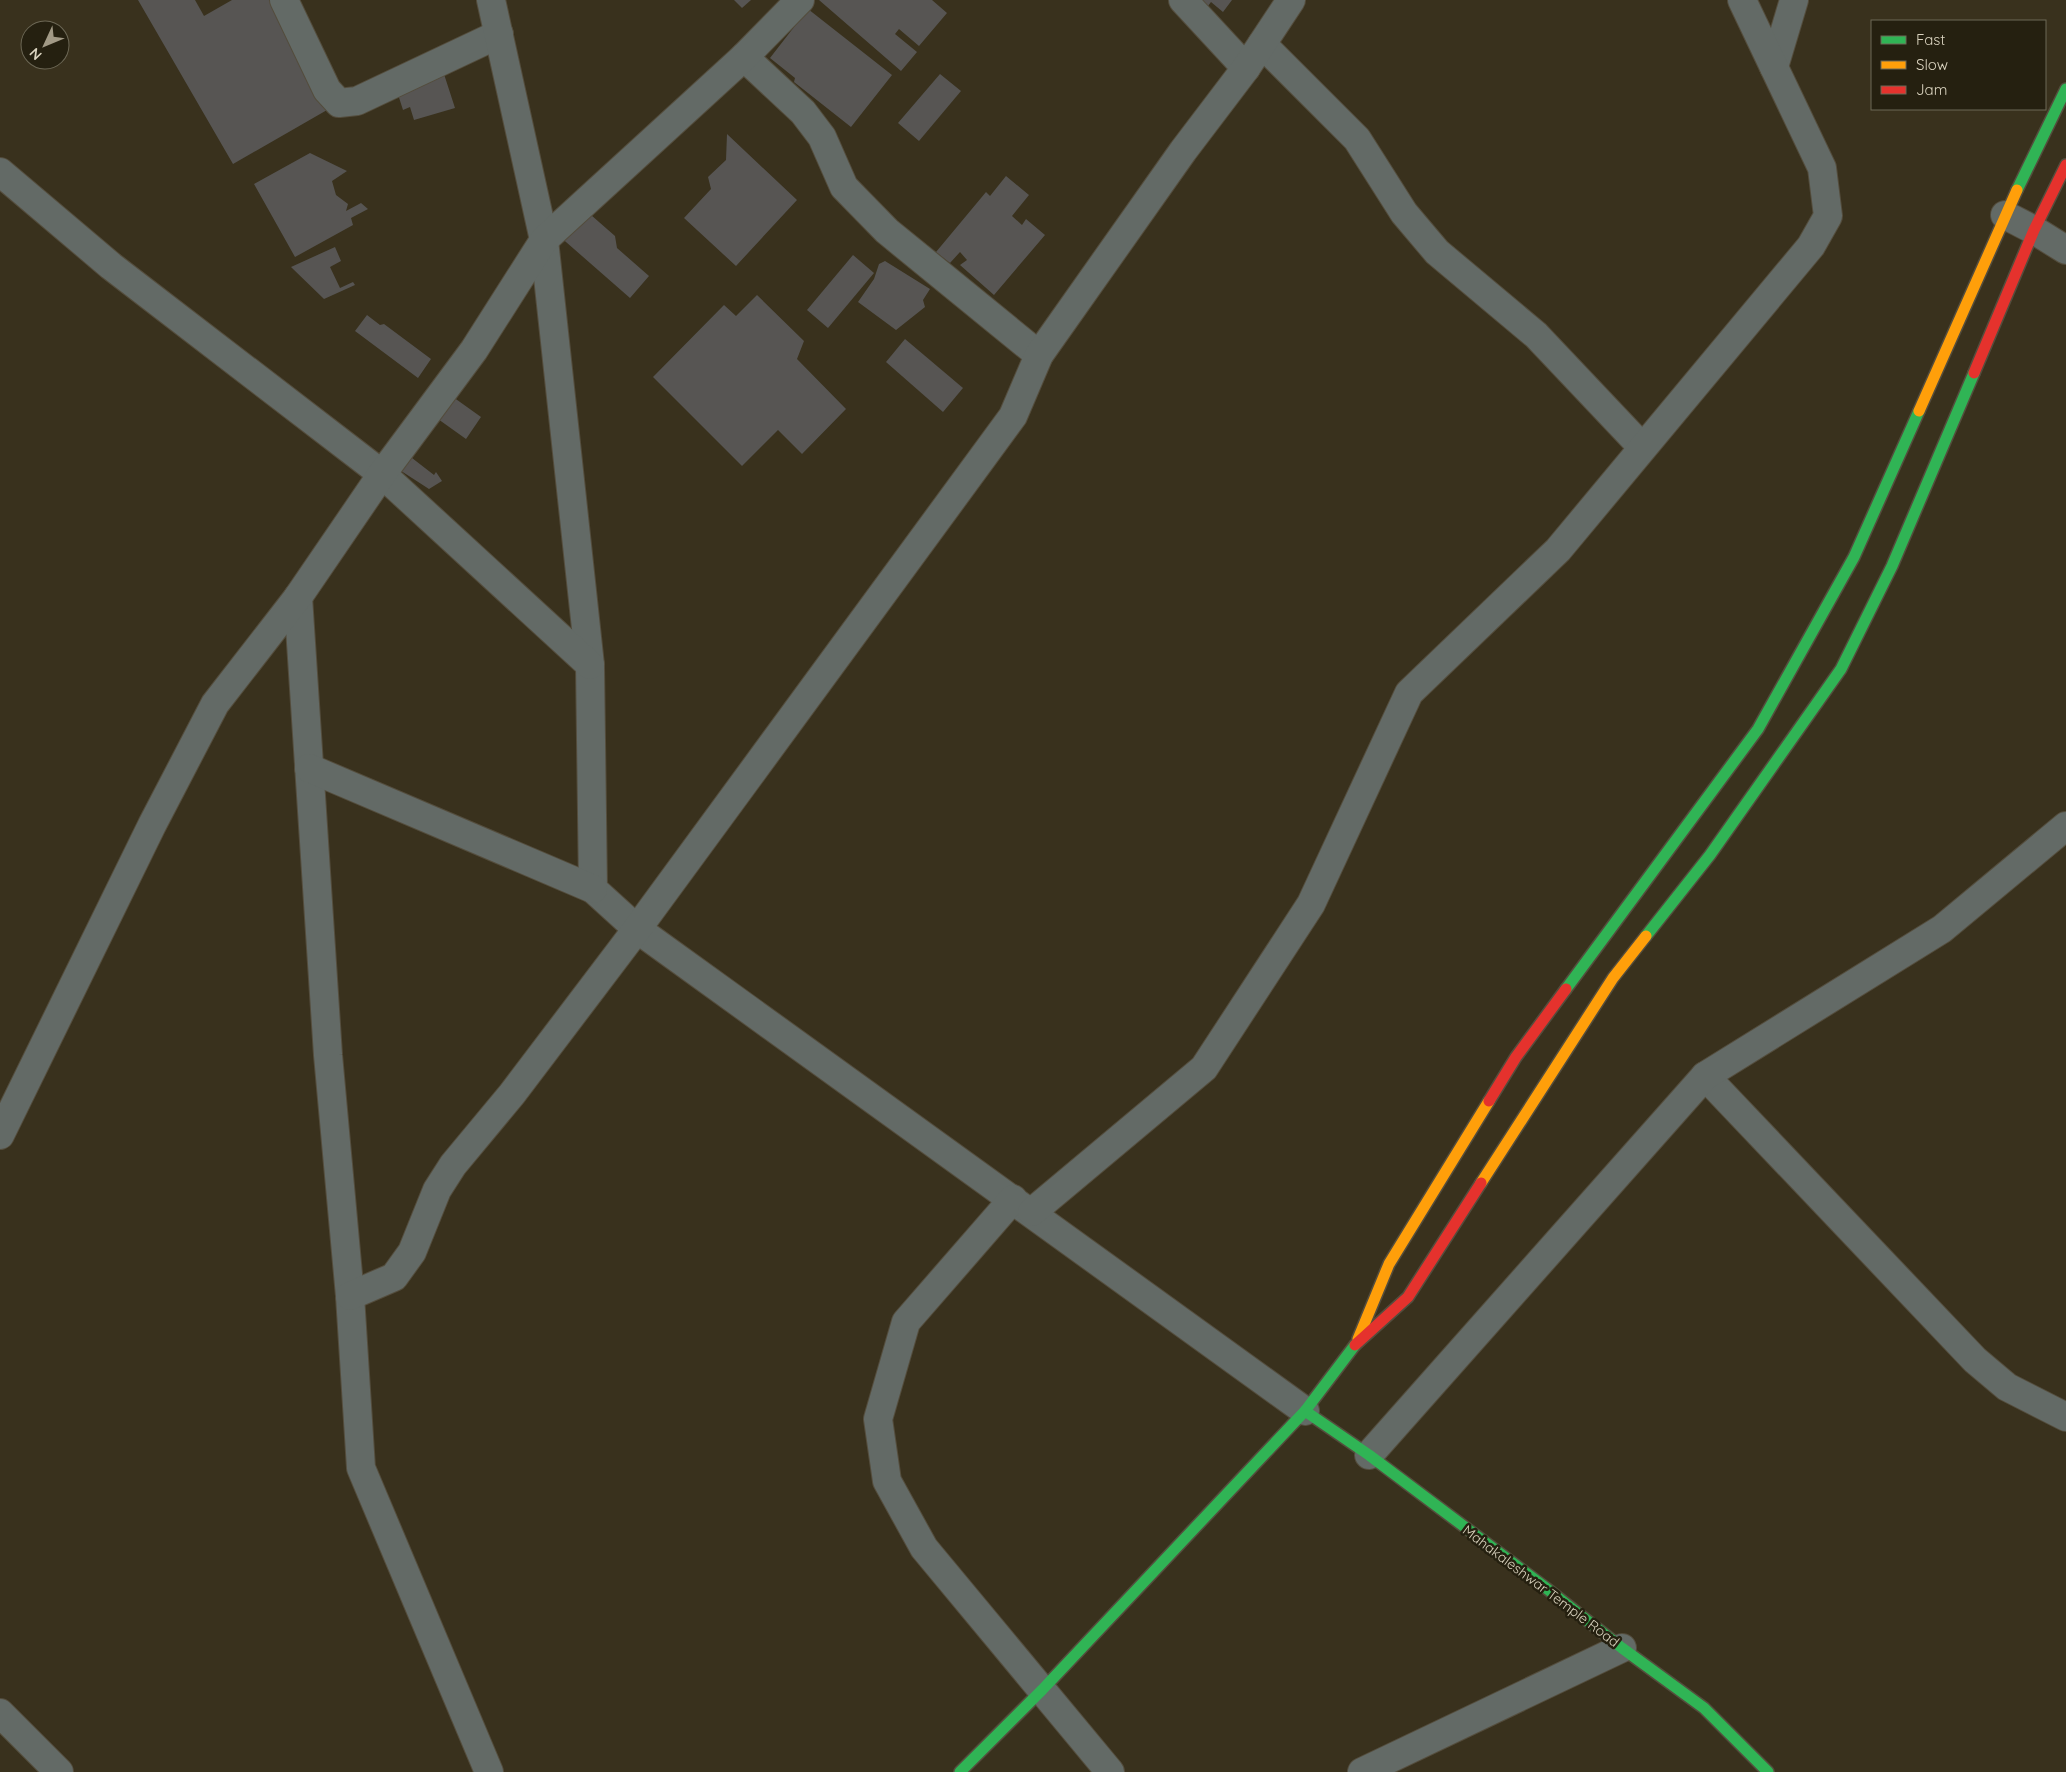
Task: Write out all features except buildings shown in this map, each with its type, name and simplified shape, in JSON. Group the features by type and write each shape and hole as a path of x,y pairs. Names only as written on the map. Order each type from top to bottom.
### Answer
{"street":[{"path":"284,0 327,90 339,103 357,101 499,34"},
{"path":"491,0 544,240 590,665 593,889"},
{"path":"0,1135 152,825 215,704 298,597 382,474 474,350 544,240 744,57 800,0"},
{"path":"1183,0 1246,68"},
{"path":"350,1296 394,1277 412,1252 437,1190 453,1164 512,1094 637,929 1013,416 1039,354 1183,151 1246,68 1291,0"},
{"path":"1110,1772 924,1548 887,1481 878,1419 906,1322 1022,1206 1204,1068 1311,904 1409,693 1558,550 1811,246 1828,216 1822,168 1742,0"},
{"path":"1774,67 1794,0"},
{"path":"1262,44 1357,139 1404,213 1437,252 1536,336 1642,447"},
{"path":"744,57 803,112 822,137 844,187 887,231 1039,354"},
{"path":"1355,1345 1389,1264 1516,1057 1758,729 1854,557 2005,215 2066,89"},
{"path":"960,1772 1042,1690 1305,1411 1355,1345 1408,1297 1612,978 1710,855 1841,669 1892,566 2034,230 2066,165"},
{"path":"0,172 111,266 382,474 590,665"},
{"path":"2005,215 2066,250"},
{"path":"298,597 328,1055 350,1296 361,1468 489,1772"},
{"path":"308,768 593,889 637,929 1305,1411"},
{"path":"1369,1455 1706,1076 1942,929 2066,826"},
{"path":"1706,1076 1975,1360 2007,1387 2066,1416"},
{"name":"Mahakaleshwar Temple Road","path":"1305,1411 1369,1455 1546,1588 1622,1648 1704,1708 1768,1772"},
{"path":"1362,1772 1622,1648"},
{"path":"0,1713 59,1772"}],"traffic: fast":[{"path":"2017,190 2066,89"},
{"path":"1646,936 1710,855 1841,669 1892,566 1974,373"},
{"path":"1566,989 1758,729 1854,557 1919,411"},
{"path":"960,1772 1042,1690 1305,1411 1355,1345"},
{"path":"1305,1411 1369,1455 1546,1588 1622,1648 1704,1708 1768,1772"}],"traffic: slow":[{"path":"1919,411 2017,190"},
{"path":"1481,1183 1613,978 1646,936"},
{"path":"1358,1339 1389,1264 1489,1101"}],"traffic: jam":[{"path":"1974,373 2034,230 2066,165"},
{"path":"1489,1101 1516,1057 1566,989"},
{"path":"1355,1345 1408,1297 1481,1183"}]}
